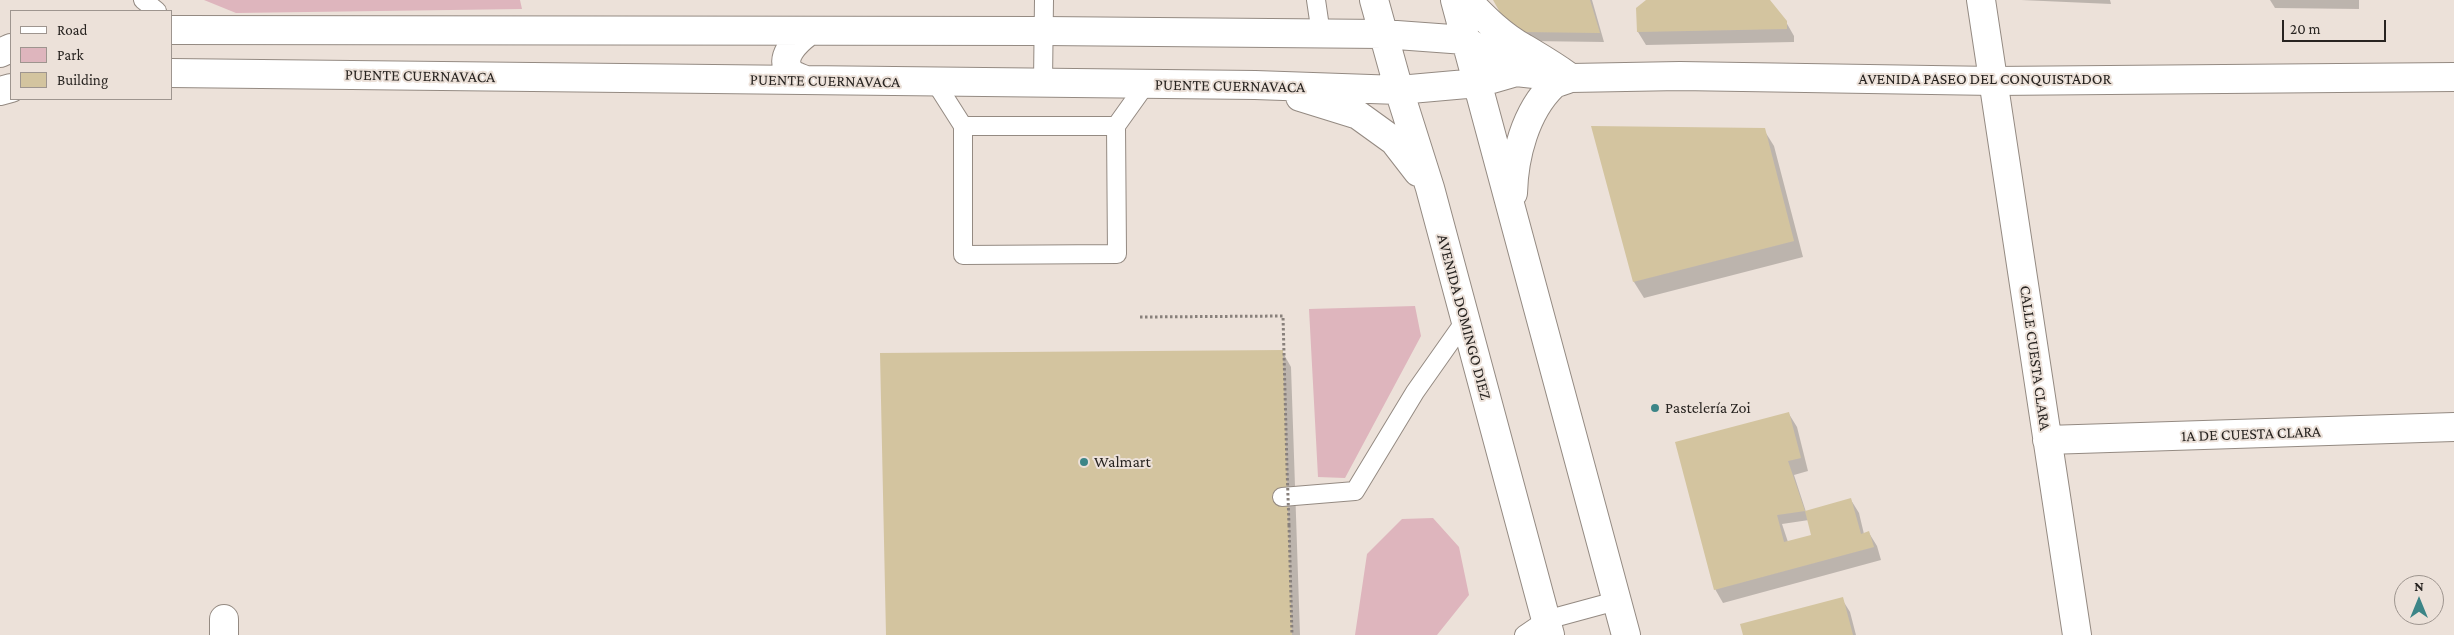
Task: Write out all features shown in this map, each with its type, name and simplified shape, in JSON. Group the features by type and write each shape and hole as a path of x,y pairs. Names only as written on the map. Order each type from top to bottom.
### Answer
{"main road":[{"name":"AVENIDA DOMINGO DIEZ","path":"1374,0 1399,90 1430,188 1465,321 1540,630"},
{"path":"1455,0 1626,635"},
{"path":"1467,0 1502,33 1571,78"},
{"name":"CALLE CUESTA CLARA","path":"1981,0 2078,635"},
{"path":"174,28 1384,34 1465,40"},
{"path":"805,80 791,73 787,66 790,49 795,41 808,32"},
{"name":"AVENIDA PASEO DEL CONQUISTADOR","path":"1465,40 1516,72"},
{"name":"AVENIDA PASEO DEL CONQUISTADOR","path":"1478,83 1516,72 1571,78 1680,76 1994,81 2454,78"},
{"name":"PUENTE CUERNAVACA","path":"172,73 1043,82 1256,85 1399,90 1478,83"},
{"path":"1518,232 1513,204 1514,176 1519,149 1528,123 1540,102 1554,84 1571,78"},
{"path":"1256,85 1358,114 1394,141 1430,188"},
{"name":"1A DE CUESTA CLARA","path":"2047,440 2454,427"}],"lane":[{"path":"143,0 156,10"},
{"path":"1043,82 1044,0"},
{"path":"1316,0 1321,34"},
{"path":"934,82 963,126 963,255 1117,254 1116,126 1146,84"},
{"path":"963,126 1116,126"},
{"path":"1282,497 1355,491 1414,392 1465,321"},
{"path":"1540,630 1616,601"}],"path":[{"path":"1140,317 1283,316 1292,635"}],"green space":[{"path":"204,0 520,0 522,9 236,13"},
{"path":"1415,306 1421,336 1345,478 1318,477 1309,309"},
{"path":"1433,518 1459,547 1469,595 1437,635 1355,635 1367,554 1402,519"}],"building":[{"path":"1493,0 1590,0 1600,33 1523,32 1502,16"},
{"path":"1646,0 1770,0 1787,21 1787,29 1637,32 1636,8"},
{"path":"1591,126 1765,128 1794,241 1633,282"},
{"name":"Walmart","path":"1283,350 1292,635 886,635 880,353"},
{"path":"1789,412 1801,458 1788,461 1805,511 1851,498 1861,534 1869,531 1874,547 1714,590 1675,442","holes":["1805,511 1811,535 1784,542 1777,515"]},
{"path":"1843,597 1853,635 1743,635 1740,624"}],"place":[{"name":"Pastelería Zoi","path":"1655,408"},
{"name":"Walmart","path":"1084,462"}]}
